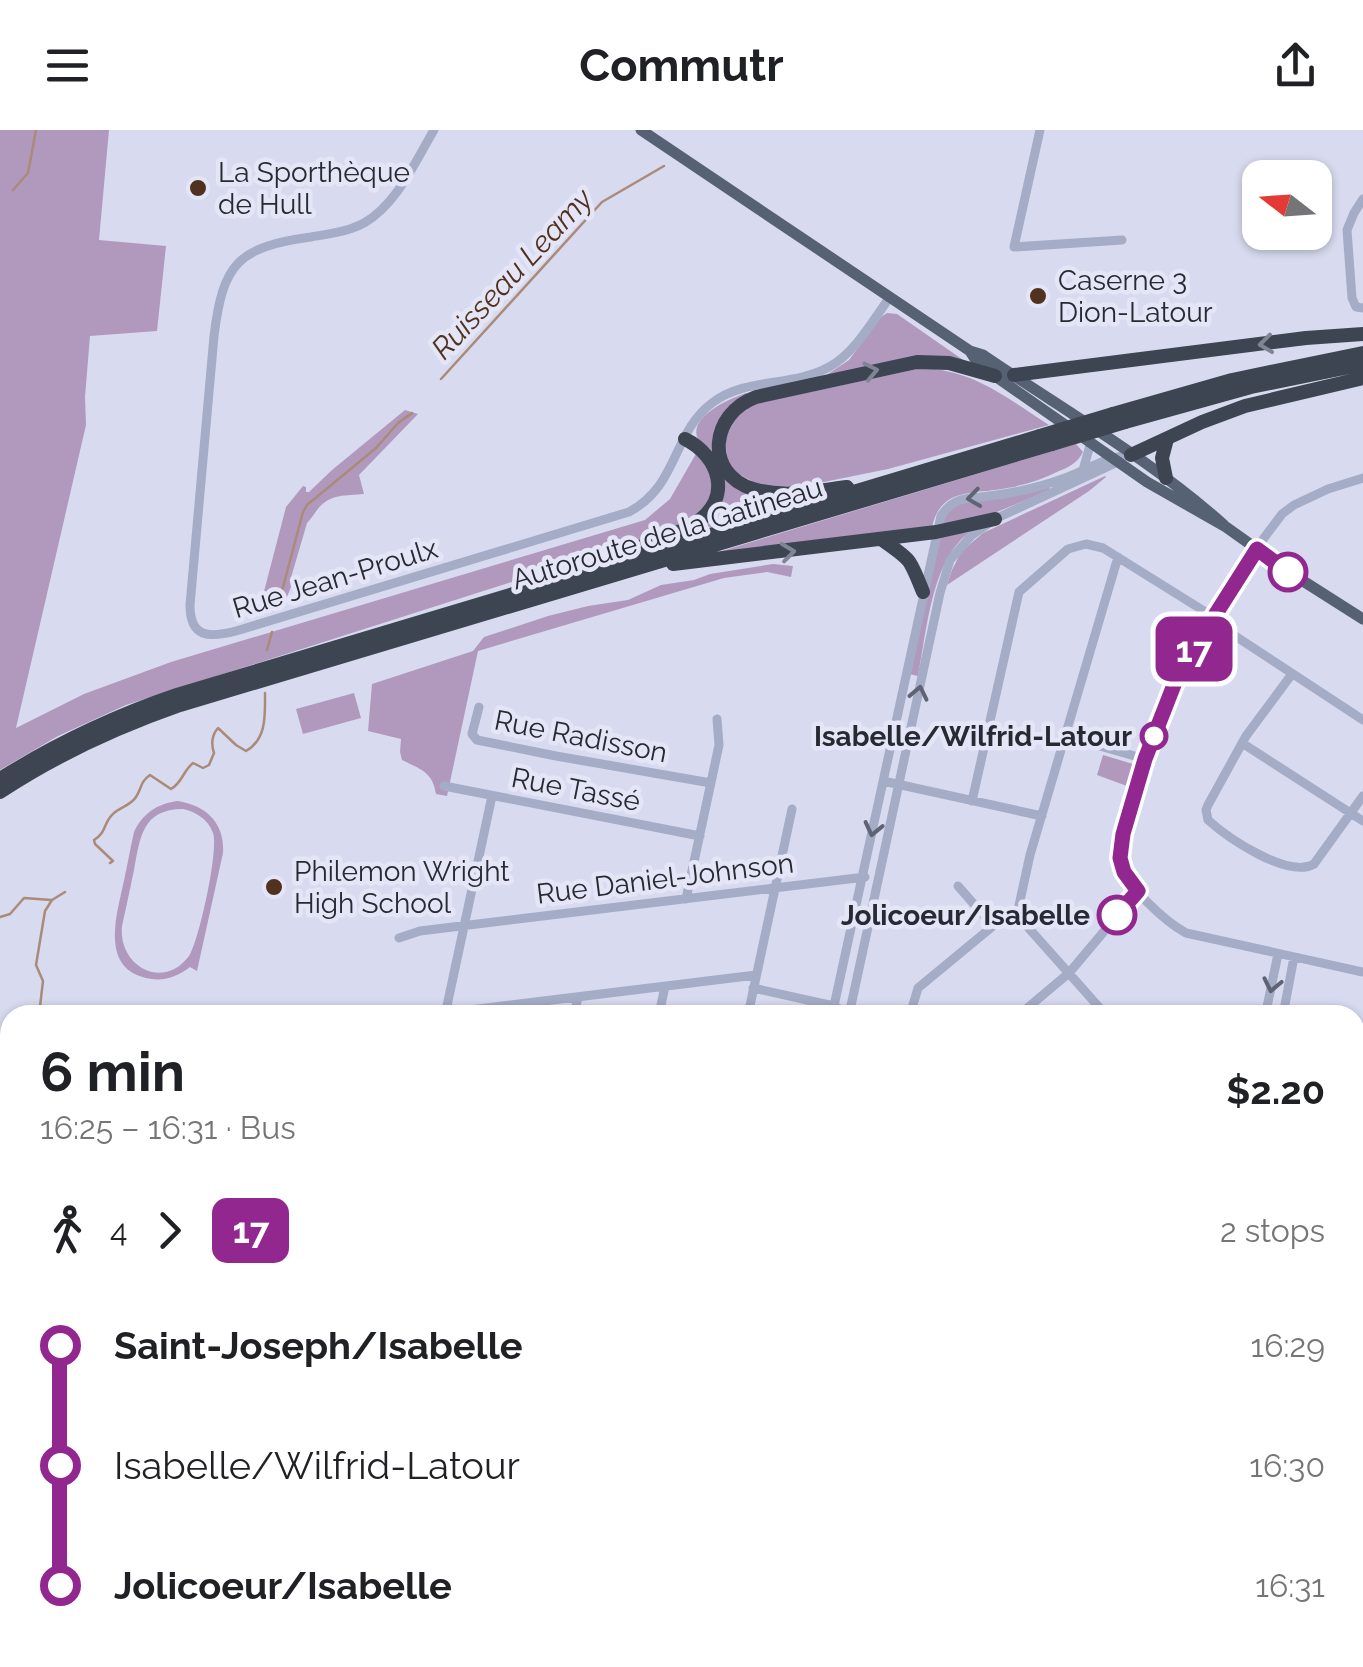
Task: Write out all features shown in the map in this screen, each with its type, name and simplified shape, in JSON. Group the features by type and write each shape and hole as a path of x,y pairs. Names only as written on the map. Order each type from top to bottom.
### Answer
{"highway":[{"path":"1014,375 1363,334"},
{"name":"Autoroute de la Gatineau","path":"0,792 66,754 154,715 1232,380 1363,353"},
{"path":"888,481 784,494 758,490 742,484 727,470 719,452 720,433 731,412 752,398 906,364 944,362 995,376"},
{"name":"Autoroute de la Gatineau","path":"1119,418 1363,364"},
{"path":"1120,458 1256,402 1363,378"},
{"path":"568,577 683,530 706,514 717,492 716,472 706,452 685,439"},
{"path":"1166,478 1162,458 1167,439"},
{"name":"Autoroute de la Gatineau","path":"0,779 78,736 148,705 888,481 1046,440"},
{"path":"633,569 936,532 995,519"},
{"path":"881,538 909,560 923,592"}],"main road":[{"path":"641,130 970,351 995,376 1091,442 1166,478 1257,549 1363,619"},
{"path":"970,351 982,354 1014,375 1183,504 1224,525"}],"street":[{"name":"Rue Jean-Proulx","path":"434,130 394,195 372,218 344,231 265,246 237,264 225,283 218,303 190,604 195,626 206,635 228,633 624,514 656,491 700,414 723,396 749,386 816,372 836,362 850,350 890,297"},
{"path":"1040,130 1014,248 1122,240"},
{"path":"1359,307 1351,292 1347,236 1348,224 1363,199"},
{"path":"1083,470 1091,442"},
{"path":"835,1005 943,512 958,500 1021,491 1120,458"},
{"path":"849,1005 946,568 967,539 995,519 1120,458"},
{"path":"1363,478 1338,484 1290,507 1257,549 1179,672 1145,759 1120,858 1124,872 1138,891 1186,933 1363,972"},
{"path":"972,801 1019,592 1074,546 1097,545 1118,557 1363,720"},
{"path":"1097,1005 1025,924 1018,910 1030,855 1118,557"},
{"path":"1292,674 1242,743 1208,805 1211,823 1264,857 1302,869 1314,864 1363,796"},
{"name":"Rue Radisson","path":"479,708 472,734 478,740 711,783"},
{"path":"686,899 720,736 717,719"},
{"path":"1065,736 1145,759"},
{"path":"1242,743 1363,821"},
{"path":"883,781 1042,816"},
{"name":"Rue Tassé","path":"444,786 700,836"},
{"path":"447,1005 492,796"},
{"path":"750,1005 792,808"},
{"name":"Rue Daniel-Johnson","path":"399,938 420,930 862,877 877,880"},
{"path":"958,886 993,926"},
{"path":"1031,1005 1070,973 1138,891"},
{"path":"913,1005 918,988 1018,910"},
{"path":"852,924 867,928"},
{"path":"1267,1005 1278,954"},
{"path":"1285,1005 1294,957"},
{"path":"515,1005 756,975"},
{"path":"662,1005 666,986"},
{"path":"753,988 816,1005"},
{"path":"576,1005 578,997"}],"shaded area":[{"path":"0,130 109,130 99,240 166,246 157,331 90,336 86,425 16,728 84,694 171,662 645,520 670,499 697,452 710,473 709,501 690,519 637,542 126,705 58,736 0,770"},
{"path":"887,313 897,314 969,364 825,376 849,360"},
{"path":"922,368 974,380 1049,425 888,469 809,485 759,485 735,472 727,461 725,435 730,423 749,405"},
{"path":"746,393 727,410 724,474 792,497 793,502 704,529 702,524 716,507 715,476 711,455 696,431 704,416"},
{"path":"405,410 418,414 359,475 364,494 333,498 317,510 307,523 282,609 278,606 260,615 255,611 256,605 261,603 286,507 303,486 309,492"},
{"path":"1076,444 1083,452 1070,466 1028,483 951,498 936,514 932,527 715,553"},
{"path":"1105,476 1089,491 947,585 961,552 983,533"},
{"path":"1049,486 1050,490 992,514 941,527 955,505"},
{"path":"970,532 957,544 939,578 918,676 909,674 939,535"},
{"path":"773,564 793,566 791,577 767,572 724,578 478,651 447,796 436,794 429,776 402,760 401,739 368,731 372,684 473,651 484,637 548,616 628,600 661,585"},
{"path":"354,693 361,718 303,734 296,709"},
{"path":"1103,755 1133,764 1127,786 1097,775"},
{"path":"170,802 196,806 211,817 221,832 223,853 197,971 190,967 170,978 152,979 122,964 115,926 134,832 146,815","holes":["183,809 205,820 213,833 207,895 189,956 167,972 155,972 144,969 127,952 122,926 145,828 159,814"]}],"waterway":[{"path":"13,190 28,173 36,130"},
{"name":"Ruisseau Leamy","path":"441,379 602,202 664,166"},
{"name":"Ruisseau Leamy","path":"278,606 307,505 412,413"},
{"name":"Ruisseau Leamy","path":"267,650 272,632"},
{"name":"Ruisseau Leamy","path":"110,863 113,861 94,840 111,816 134,800 150,775 171,789 193,763 203,768 209,765 218,728 246,751 253,746 263,726 265,693"},
{"name":"Ruisseau Leamy","path":"40,1005 43,981 36,965 45,911 52,900 65,892"},
{"path":"0,917 10,914 24,898 51,900"}],"bus line":[{"name":"17","path":"1117,915 1138,891 1121,865 1123,834 1145,759 1179,672 1257,549 1288,572"}],"place":[{"name":"La Sporthèque de Hull","path":"198,188"},
{"name":"Caserne 3 Dion-Latour","path":"1038,296"},
{"name":"Isabelle/Wilfrid-Latour","path":"1154,736"},
{"name":"Philemon Wright High School","path":"274,887"},
{"name":"Jolicoeur/Isabelle","path":"1117,915"}]}
